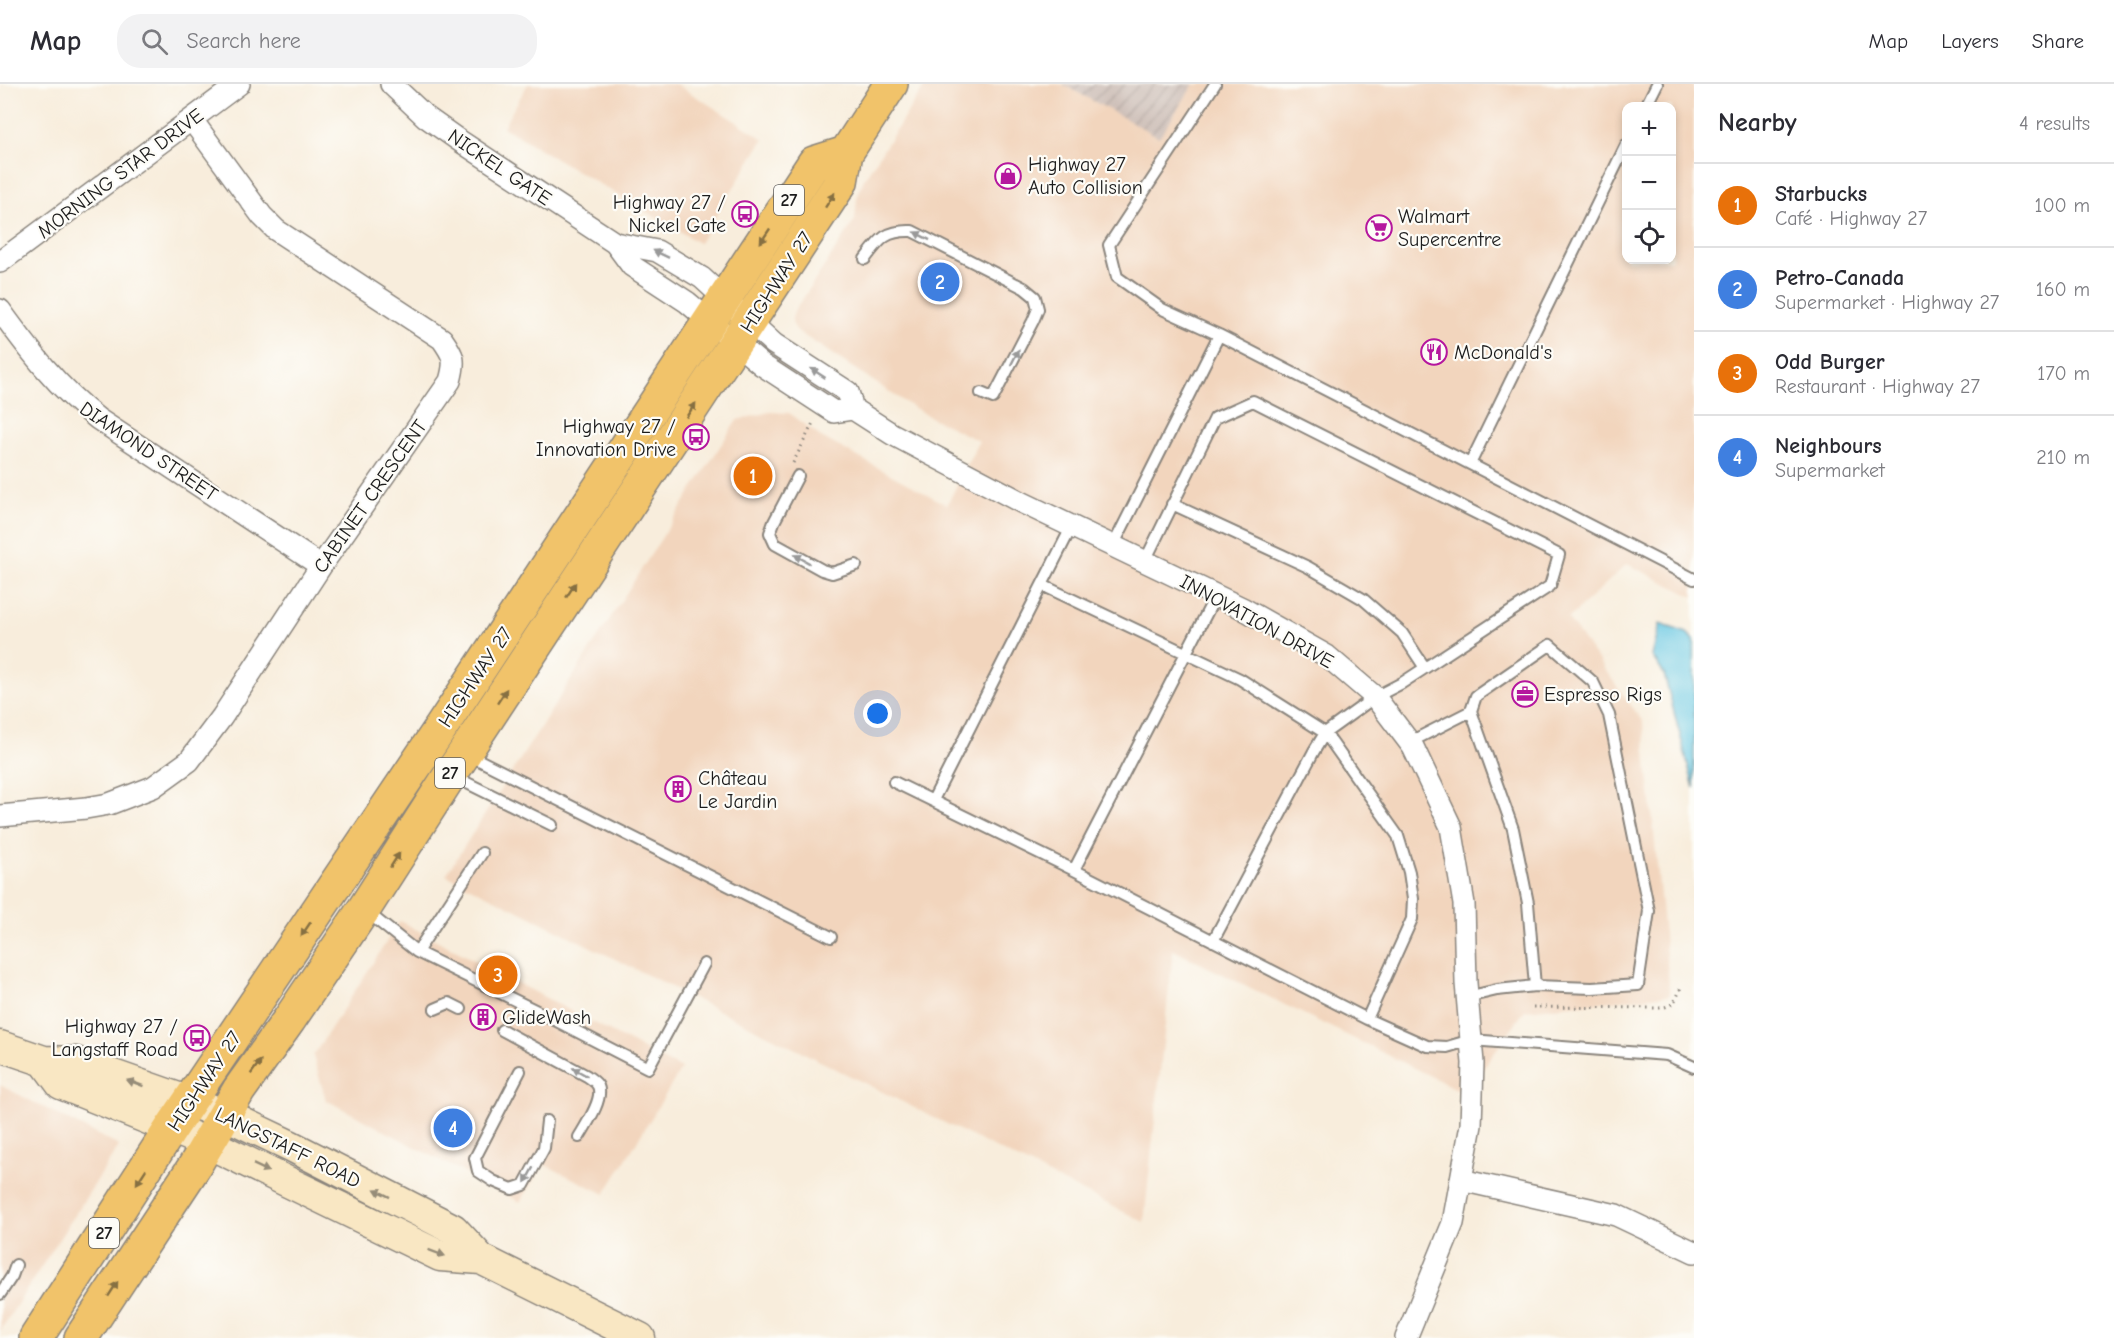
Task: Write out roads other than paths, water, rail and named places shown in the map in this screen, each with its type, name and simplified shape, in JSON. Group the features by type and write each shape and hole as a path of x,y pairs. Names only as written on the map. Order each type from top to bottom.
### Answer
{"main road":[{"name":"HIGHWAY 27","path":"36,1338 181,1114 443,755 742,332 842,182 846,153 891,84"},
{"name":"HIGHWAY 27","path":"81,1338 208,1143 224,1114 364,909 443,755 717,310 814,162 846,153"},
{"name":"LANGSTAFF ROAD","path":"0,1046 44,1061 76,1062 181,1114 208,1143 440,1256 481,1259"},
{"name":"LANGSTAFF ROAD","path":"181,1114 224,1114 291,1146 453,1229 481,1259 640,1338"}],"street":[{"name":"MORNING STAR DRIVE","path":"0,262 239,84"},
{"name":"NICKEL GATE","path":"391,84 426,117 615,243 657,251 702,278 717,310"},
{"name":"CABINET CRESCENT","path":"0,816 109,804 146,790 189,761 217,725 321,567 450,381 454,366 452,354 442,339 276,230 262,216 192,120"},
{"name":"DIAMOND STREET","path":"0,310 54,380 76,402 98,419 321,567"},
{"name":"INNOVATION DRIVE","path":"717,310 742,332 762,365 834,412 853,409 892,434 1021,502 1216,595 1327,656 1375,697 1410,742 1451,827 1464,904 1467,997 1473,1063 1471,1125 1453,1223 1406,1338"},
{"path":"1461,1180 1616,1215 1694,1251"}],"lane":[{"path":"1215,84 1109,245 1117,277 1162,309 1219,335 1694,579"},
{"path":"1648,102 1657,84"},
{"path":"1470,464 1622,153"},
{"path":"865,259 879,240 897,230 912,231 1024,288 1035,297 1038,309 993,398 981,393"},
{"path":"1113,546 1219,335"},
{"path":"1145,561 1215,418 1253,401 1559,555 1550,586 1425,668 1375,697 1325,733 1214,941"},
{"path":"798,476 770,533 775,544 822,570 832,573 856,565"},
{"path":"1172,504 1308,567 1363,599 1402,633 1425,668"},
{"path":"933,800 1072,526"},
{"path":"1041,585 1240,679 1325,733 1398,836 1409,872 1413,898 1412,919 1367,1019"},
{"path":"1074,870 1216,595"},
{"path":"1467,997 1497,990 1535,986 1592,988 1638,985 1649,911 1609,715 1593,682 1550,645 1476,696 1471,711 1513,829 1528,903 1535,986"},
{"path":"1410,742 1471,711"},
{"path":"443,755 552,825"},
{"path":"443,755 490,767 831,937"},
{"path":"894,782 1074,870 1367,1019 1427,1046 1447,1047 1471,1040 1667,1055 1694,1067"},
{"path":"417,952 482,853"},
{"path":"364,909 417,952 648,1068 704,964"},
{"path":"435,1009 449,1003 461,1009"},
{"path":"502,1030 598,1084 600,1093 596,1106 579,1137"},
{"path":"520,1071 475,1158 478,1171 493,1181 512,1189 524,1185 544,1148 547,1120"},
{"path":"0,1293 12,1276 16,1265"}],"water":[{"path":"1660,624 1687,633 1694,640 1694,788 1664,674 1652,656"}],"place":[{"name":"Highway 27 Auto Collision","path":"1008,176"},
{"name":"Highway 27 / Nickel Gate","path":"745,214"},
{"name":"Walmart Supercentre","path":"1379,228"},
{"name":"Petro-Canada","path":"940,282"},
{"name":"McDonald's","path":"1434,352"},
{"name":"Highway 27 / Innovation Drive","path":"696,437"},
{"name":"Starbucks","path":"753,476"},
{"name":"Espresso Rigs","path":"1525,694"},
{"name":"Château Le Jardin","path":"678,789"},
{"name":"Odd Burger","path":"498,975"},
{"name":"GlideWash","path":"483,1017"},
{"name":"Highway 27 / Langstaff Road","path":"197,1038"},
{"name":"Neighbours","path":"453,1128"}]}
